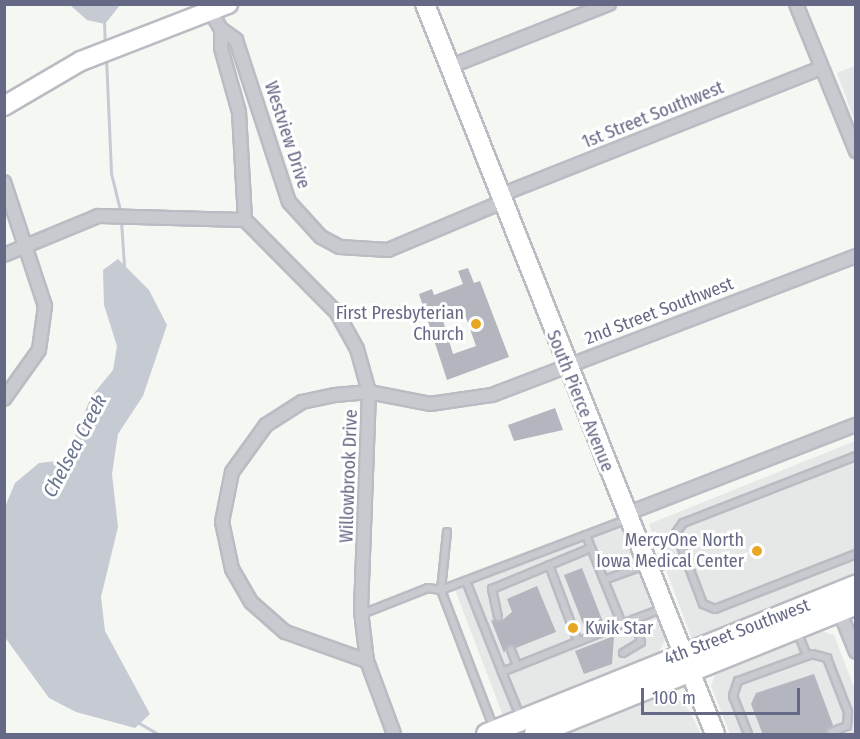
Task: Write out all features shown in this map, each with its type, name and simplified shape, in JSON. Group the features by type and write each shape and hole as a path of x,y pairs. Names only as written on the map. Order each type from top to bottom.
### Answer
{"main road":[{"path":"4,106 81,61 130,44 208,8 228,4"},
{"name":"South Pierce Avenue","path":"425,4 499,199 715,735"},
{"name":"4th Street Southwest","path":"491,733 682,652 855,586"},
{"name":"4th Street Southwest","path":"535,735 796,630 847,607"}],"street":[{"path":"449,67 609,4"},
{"path":"796,4 855,151"},
{"name":"Westview Drive","path":"208,8 221,29 236,40 289,202 321,237 340,247 388,250 499,199"},
{"path":"4,255 98,216 244,220 239,112 221,48 221,29"},
{"name":"1st Street Southwest","path":"499,199 822,68"},
{"path":"4,182 42,283 45,329 39,350 4,399"},
{"name":"Willowbrook Drive","path":"244,220 337,313 357,348 369,393 362,614 367,661 394,735"},
{"name":"2nd Street Southwest","path":"367,661 285,632 251,602 232,569 222,522 232,472 266,425 302,402 369,393 430,404 461,402 566,366 855,256"},
{"path":"627,517 855,425"},
{"path":"847,607 855,652"}],"lane":[{"path":"855,456 683,524 676,533 703,604 715,609 855,554"},
{"path":"362,614 428,588 441,590 466,581 627,517"},
{"path":"447,532 441,590 491,733"},
{"path":"586,535 622,624"},
{"path":"498,617 490,595 496,586 591,548"},
{"path":"604,580 685,556"},
{"path":"549,565 579,642"},
{"path":"466,581 521,719"},
{"path":"502,672 664,608"},
{"path":"623,653 641,642 635,619"},
{"path":"796,630 807,656"},
{"path":"511,650 517,666"},
{"path":"748,735 733,696 738,681 807,656 827,658 848,712 847,726 831,732"}],"shaded area":[{"path":"855,66 855,122 837,73"},
{"name":"MercyOne North Iowa Medical Center","path":"855,441 855,578 693,642 649,524"},
{"path":"637,517 666,638 657,656 505,721 454,587"},
{"path":"822,631 834,635 855,690 855,734 730,734 711,686 717,669"},
{"path":"666,688 689,710 701,734 554,734"}],"water":[{"path":"70,5 120,5 105,24 87,20"},
{"path":"118,259 149,290 167,325 143,396 118,434 112,474 118,527 101,597 105,631 150,714 135,728 76,712 49,698 4,636 5,507 15,483 39,463 65,460 91,397 113,370 117,346 104,305 103,270"}],"building":[{"path":"468,268 474,283 480,281 509,357 447,380 419,294 432,289 434,295 463,284 458,271","holes":["462,306 476,346 453,354 441,314"]},
{"path":"555,408 563,430 514,441 508,425"},
{"path":"582,568 603,622 585,629 564,575"},
{"path":"537,586 556,632 516,648 509,645 504,653 491,620 500,622 512,612 507,599"},
{"path":"614,636 612,664 584,674 575,651"},
{"path":"814,674 833,725 826,735 763,735 751,704 756,693"}],"waterway":[{"name":"Chelsea Creek","path":"104,21 105,45"},
{"name":"Chelsea Creek","path":"106,57 111,173 121,214"},
{"name":"Chelsea Creek","path":"121,221 124,265"},
{"name":"Chelsea Creek","path":"139,723 158,734"}],"place":[{"name":"First Presbyterian Church","path":"476,324"},
{"name":"MercyOne North Iowa Medical Center","path":"757,551"},
{"name":"Kwik Star","path":"573,628"}]}
